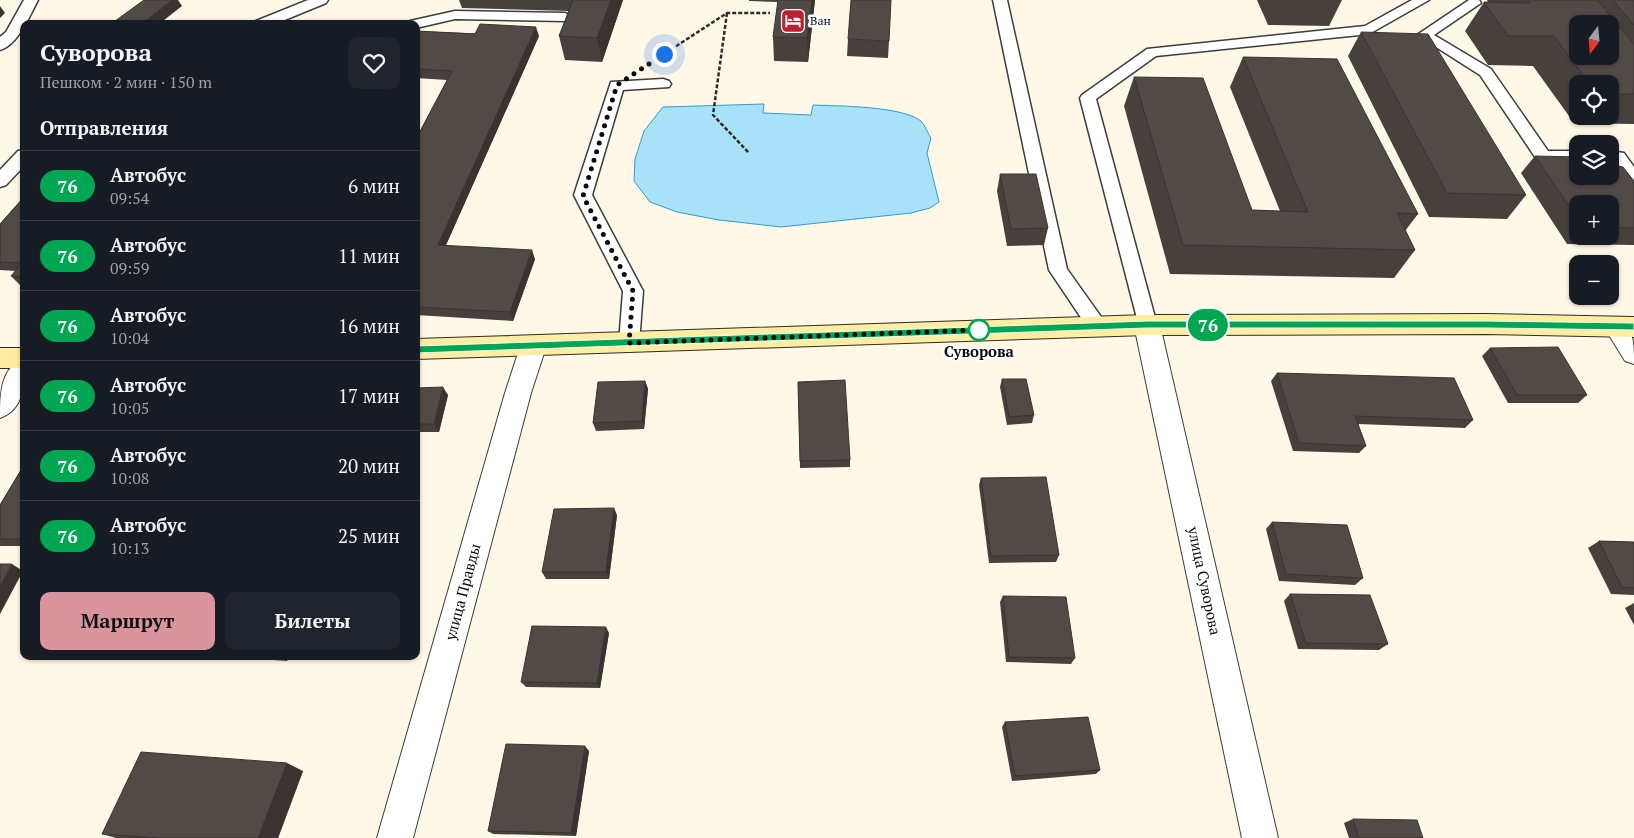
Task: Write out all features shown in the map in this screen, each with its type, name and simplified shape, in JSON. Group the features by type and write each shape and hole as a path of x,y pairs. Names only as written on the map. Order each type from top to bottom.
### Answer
{"street":[{"path":"420,349 533,347 1097,326 1486,324 1625,327 1634,354"},
{"name":"улица Суворова","path":"1147,325 1260,838"},
{"name":"улица Правды","path":"395,838 518,393 533,347"},
{"path":"0,358 20,358"},
{"path":"0,407 20,375"}],"lane":[{"path":"0,45 12,34 31,0"},
{"path":"271,20 321,0"},
{"path":"1000,0 1058,270 1097,326"},
{"path":"1147,325 1088,98 1152,52 1369,30 1422,0"},
{"path":"1474,3 1424,35 1486,72 1542,156 1569,157"},
{"path":"420,23 455,15 565,18"},
{"path":"629,343 633,291 583,196 617,85 663,84"},
{"path":"1619,158 1634,179"},
{"path":"0,181 20,159"}],"path":[{"path":"727,12 713,115 749,153"},
{"path":"617,85 727,12 770,13"}],"water":[{"path":"764,104 763,113 811,115 813,105 853,107 900,112 921,121 931,138 927,153 939,202 930,208 911,213 781,227 719,220 677,212 650,202 634,181 635,159 644,131 663,107"}],"building":[{"path":"144,0 172,0 146,20 116,20"},
{"path":"573,0 611,0 597,38 559,36"},
{"path":"778,0 812,0 807,38 773,37"},
{"path":"851,0 891,0 889,41 848,39"},
{"path":"1527,0 1597,0 1610,15 1569,15 1569,56 1554,36 1508,36 1484,2 1530,3"},
{"path":"1613,0 1634,0 1634,25"},
{"path":"480,24 536,27 438,245 532,250 510,312 420,307 420,131 452,71 420,69 420,31 475,34"},
{"path":"1619,26 1634,44 1634,94 1619,94 1619,75 1583,75 1576,65 1619,65"},
{"path":"1361,32 1428,34 1526,195 1447,193"},
{"path":"1243,57 1337,59 1418,214 1397,213 1415,250 1183,245 1134,77 1203,78 1252,210 1308,212"},
{"path":"1535,156 1569,157 1569,185 1619,185 1619,166 1623,167 1634,181 1634,228 1619,227 1619,195 1569,195 1569,206"},
{"path":"1000,174 1036,174 1048,228 1011,229"},
{"path":"20,202 20,263 0,262 0,224"},
{"path":"20,265 20,277 11,276"},
{"path":"1558,347 1587,395 1517,395 1490,348"},
{"path":"1277,373 1454,378 1473,420 1355,416 1366,446 1299,443"},
{"path":"1002,379 1026,379 1034,415 1009,417"},
{"path":"845,380 850,460 800,461 798,382"},
{"path":"645,381 642,421 593,423 598,382"},
{"path":"443,387 434,424 420,424 420,388"},
{"path":"20,472 20,539 0,539 0,505"},
{"path":"1046,477 1059,555 991,556 981,478"},
{"path":"614,508 606,572 542,572 554,509"},
{"path":"1272,522 1347,525 1363,578 1286,574"},
{"path":"1599,541 1634,542 1634,588 1622,587"},
{"path":"0,564 12,564 0,586"},
{"path":"1290,594 1370,595 1388,644 1306,643"},
{"path":"1003,596 1066,597 1075,658 1009,657"},
{"path":"532,626 606,627 597,683 521,682"},
{"path":"1088,717 1100,770 1015,776 1005,722"},
{"path":"506,744 585,746 571,833 488,831"},
{"path":"141,752 287,763 258,838 158,838 102,834"},
{"path":"1353,819 1417,820 1423,838 1359,838"}],"bus line":[{"name":"76","path":"420,349 533,347 1071,326 1486,324 1634,327"}],"place":[{"name":"Ван","path":"793,21"},
{"name":"Суворова","path":"979,330"}],"route":[{"path":"664,54 617,85 583,196 633,291 629,343 979,330"}]}
